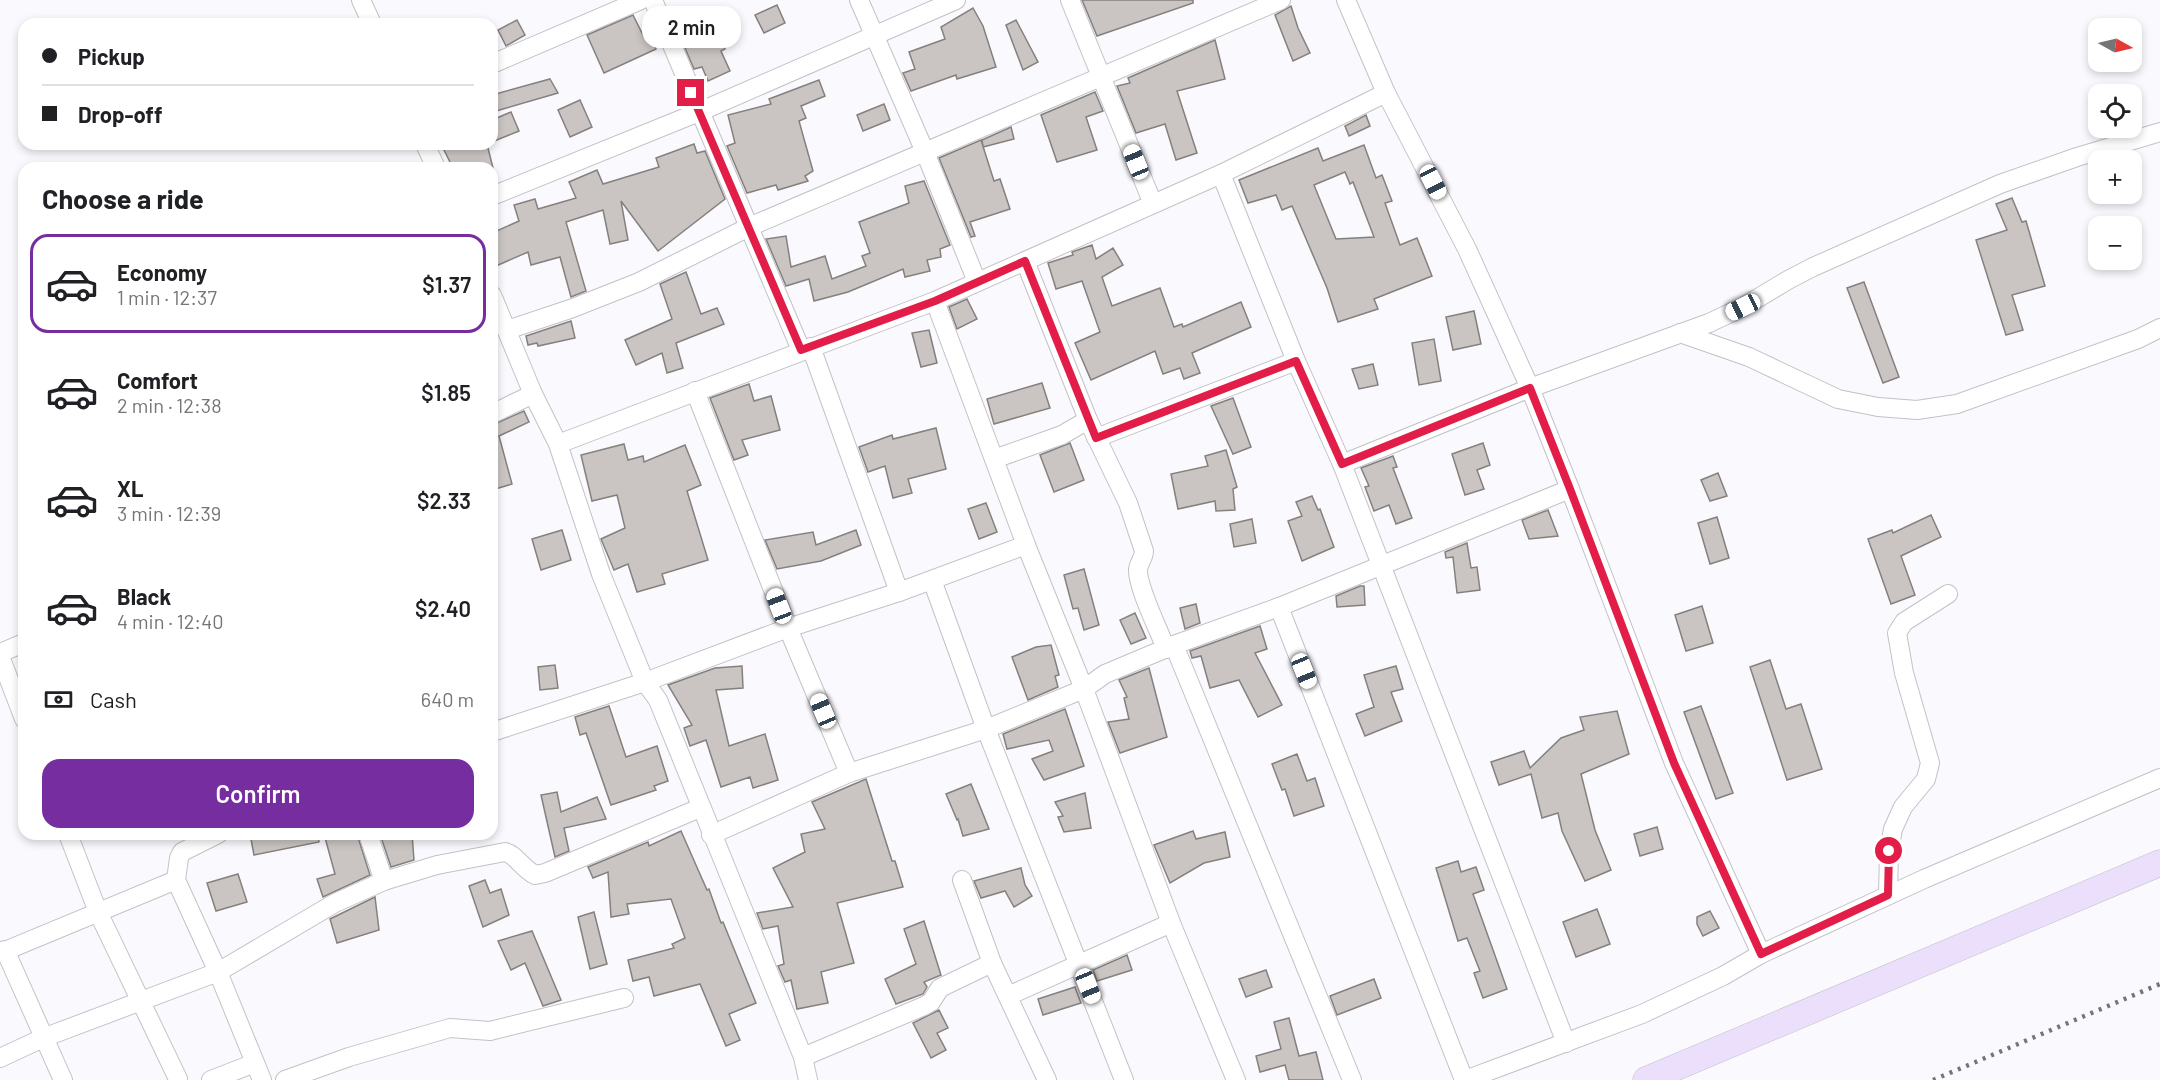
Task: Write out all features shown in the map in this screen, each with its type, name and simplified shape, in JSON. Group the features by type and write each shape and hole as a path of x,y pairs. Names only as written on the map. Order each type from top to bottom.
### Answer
{"street":[{"path":"361,0 369,18"},
{"path":"498,61 640,0"},
{"path":"653,0 749,227 806,349 899,592"},
{"path":"859,0 925,152 977,282"},
{"path":"498,194 699,112 956,0"},
{"path":"1070,0 1153,204"},
{"path":"507,330 573,308 639,282 749,227 1281,0"},
{"path":"1346,0 1386,93 1467,249 1530,388 1674,763 1761,954"},
{"path":"558,444 935,301 1221,174 1386,93"},
{"path":"1342,464 1530,388 1680,333 1743,307 1788,279 1813,267 2000,184 2068,160 2160,132"},
{"path":"1221,174 1296,361 1342,464 1566,1043"},
{"path":"1025,261 1088,420 1128,503 1142,545 1144,558 1138,571 1144,593 1170,647 1352,1080"},
{"path":"935,301 1171,923 1236,1080"},
{"path":"498,309 533,394 558,444 602,574 645,682 658,700 803,1057 808,1080"},
{"path":"1680,333 1749,357 1838,399 1878,407 1917,410 1957,405 2138,339 2160,328"},
{"path":"1096,438 1296,361"},
{"path":"695,391 788,628 849,773"},
{"path":"498,411 533,394"},
{"path":"994,459 1062,435 1088,420"},
{"path":"711,835 849,773 986,729 1084,689 1105,674 1170,647 1279,607 1570,489"},
{"path":"498,730 645,682 788,628 899,592 1026,545"},
{"path":"932,580 986,729 1124,1080"},
{"path":"1888,895 1889,851 1893,829 1903,807 1926,779 1929,763 1904,673 1897,633 1904,622 1948,594"},
{"path":"1279,607 1464,1080 1642,1014 1723,976 1761,954 1888,895 2160,778"},
{"path":"18,645 0,655 18,703"},
{"path":"0,1058 43,1038 218,972 335,903 384,881 437,865 505,852 512,854 525,870 535,875 545,873 700,808"},
{"path":"70,840 98,912 178,1080"},
{"path":"206,840 182,852 176,880 218,972 259,1072 211,1080"},
{"path":"370,840 384,881"},
{"path":"1646,1080 2160,863"},
{"path":"63,1080 3,951 176,880"},
{"path":"962,880 992,963 1047,1080"},
{"path":"1008,996 1171,923"},
{"path":"803,1057 924,1006 933,999 940,988 992,963"},
{"path":"285,1080 349,1057 450,1028 490,1031 624,998"}],"building":[{"path":"1082,0 1193,0 1193,3 1097,36"},
{"path":"777,5 785,23 764,33 755,15"},
{"path":"1291,6 1310,53 1293,61 1275,15"},
{"path":"973,8 983,26 996,67 957,79 956,75 911,91 903,73 915,69 909,52 945,39 941,27"},
{"path":"633,15 644,37 650,35 656,49 604,73 587,35"},
{"path":"517,20 525,35 506,46 498,30"},
{"path":"1016,20 1038,62 1023,70 1006,25"},
{"path":"715,24 725,49 721,51 730,71 708,81 702,67 694,69 685,48 691,46 687,36"},
{"path":"1215,40 1225,79 1177,91 1197,153 1176,160 1165,124 1136,133 1117,86 1130,83 1128,78"},
{"path":"550,79 558,93 498,110 498,93"},
{"path":"819,80 825,96 801,106 806,118 799,121 813,171 805,176 808,181 778,190 776,185 747,193 727,146 735,143 728,115 771,104 769,99"},
{"path":"1095,92 1103,111 1086,117 1097,150 1057,162 1041,115"},
{"path":"580,100 592,127 570,137 558,110"},
{"path":"884,104 890,120 863,131 857,115"},
{"path":"511,112 519,131 498,140 498,117"},
{"path":"1366,115 1370,126 1349,136 1345,126"},
{"path":"1011,127 1014,139 983,147 982,140"},
{"path":"981,140 994,181 1000,179 1010,209 970,222 975,236 971,237 939,158"},
{"path":"694,144 697,153 705,151 725,199 658,251 621,201 628,240 610,244 603,210 566,222 586,291 571,297 560,257 531,265 528,252 498,265 498,230 519,221 514,205 535,199 538,209 576,198 569,182 597,170 603,184 659,167 656,158"},
{"path":"1364,145 1376,178 1382,175 1392,201 1385,203 1400,245 1417,238 1432,276 1374,299 1378,309 1338,322 1327,288 1292,206 1282,210 1276,195 1248,203 1239,180 1318,148 1323,161","holes":["1345,172 1350,184 1353,182 1374,237 1336,239 1314,185"]},
{"path":"444,150 488,150 492,162 450,162"},
{"path":"924,181 950,245 940,249 941,257 927,260 930,271 905,277 903,269 848,292 814,301 809,279 786,286 766,239 786,236 791,267 825,256 832,279 866,266 862,256 870,253 859,222 909,203 905,186"},
{"path":"2012,198 2022,222 2026,221 2045,286 2012,295 2023,330 2006,335 1976,240 2007,230 1996,204"},
{"path":"1092,245 1096,259 1113,248 1123,265 1102,277 1112,306 1160,288 1174,327 1182,324 1183,327 1241,302 1251,327 1192,353 1200,373 1184,379 1180,368 1163,374 1155,351 1091,380 1075,343 1100,332 1082,281 1056,289 1048,263 1073,255 1072,252"},
{"path":"686,272 701,314 717,308 724,324 676,343 683,368 667,373 662,353 636,365 625,340 672,319 660,284"},
{"path":"1864,282 1899,377 1883,383 1847,288"},
{"path":"967,299 977,319 957,329 949,307"},
{"path":"1474,311 1481,344 1453,350 1446,317"},
{"path":"571,321 575,338 538,346 537,343 528,345 526,336"},
{"path":"929,330 937,363 921,367 912,333"},
{"path":"1434,339 1441,381 1419,385 1412,343"},
{"path":"1373,364 1378,385 1359,389 1352,369"},
{"path":"1042,383 1050,408 994,424 987,399"},
{"path":"749,384 754,401 771,396 780,430 742,440 748,455 734,460 710,398"},
{"path":"1233,398 1251,447 1233,454 1211,406"},
{"path":"524,411 529,422 499,436 512,484 498,488 498,422"},
{"path":"936,428 946,469 908,479 912,493 893,498 885,466 868,472 859,447 892,435 893,439"},
{"path":"1070,443 1084,480 1054,492 1040,455"},
{"path":"1483,443 1490,465 1477,470 1484,489 1465,495 1452,454"},
{"path":"624,444 628,460 643,456 644,462 685,445 701,485 687,491 708,560 662,574 665,584 637,592 628,564 614,570 601,539 625,528 617,495 592,501 581,455"},
{"path":"1226,450 1237,487 1233,489 1235,510 1216,511 1215,501 1178,509 1171,474 1208,466 1205,456"},
{"path":"1393,456 1397,467 1393,468 1412,518 1396,524 1389,505 1374,511 1365,487 1369,486 1361,468"},
{"path":"1718,473 1727,496 1710,501 1701,480"},
{"path":"1312,496 1318,510 1320,509 1334,547 1302,561 1288,521 1302,516 1296,502"},
{"path":"986,503 997,532 979,539 968,509"},
{"path":"1548,510 1558,536 1529,539 1522,520"},
{"path":"1931,515 1941,537 1901,556 1915,595 1891,604 1868,539 1892,530 1893,533"},
{"path":"1717,517 1729,558 1710,564 1698,523"},
{"path":"1252,519 1256,543 1234,547 1230,524"},
{"path":"562,530 571,560 541,570 532,539"},
{"path":"856,530 861,545 821,561 777,569 765,540 813,532 816,545"},
{"path":"1467,543 1471,568 1477,567 1480,590 1457,593 1453,557 1446,558 1445,552"},
{"path":"1084,569 1099,625 1084,630 1078,608 1073,609 1064,575"},
{"path":"1364,586 1365,605 1337,607 1336,596"},
{"path":"1196,604 1200,623 1185,629 1180,608"},
{"path":"1702,606 1713,643 1686,651 1675,615"},
{"path":"1135,613 1146,638 1131,644 1120,620"},
{"path":"1260,626 1267,649 1255,653 1282,705 1258,717 1239,680 1210,688 1201,656 1192,658 1190,651"},
{"path":"1051,645 1059,675 1055,676 1058,687 1028,700 1012,657 1036,647"},
{"path":"1770,660 1786,709 1801,704 1822,769 1787,780 1750,667"},
{"path":"555,665 558,688 540,690 538,667"},
{"path":"742,666 743,688 716,690 729,746 765,734 778,780 753,788 750,777 721,787 706,740 690,746 684,728 692,725 668,685 715,668"},
{"path":"1396,666 1403,689 1391,692 1402,721 1365,736 1356,714 1374,707 1364,675"},
{"path":"1149,668 1167,737 1120,753 1108,722 1129,719 1124,698 1127,697 1119,680"},
{"path":"609,706 626,757 657,746 668,781 654,786 656,790 611,805 586,733 580,735 575,717"},
{"path":"1701,706 1733,793 1716,799 1684,712"},
{"path":"1065,709 1084,766 1044,780 1032,759 1053,751 1049,740 1007,749 1003,734"},
{"path":"1617,711 1629,754 1581,774 1595,830 1611,870 1585,881 1562,831 1558,813 1542,818 1531,774 1499,785 1491,762 1524,751 1530,768 1561,738 1584,730 1580,717"},
{"path":"1297,754 1307,781 1315,778 1324,806 1294,816 1285,789 1282,790 1272,764"},
{"path":"866,779 892,861 895,861 903,887 837,903 854,963 821,972 828,1003 797,1009 791,980 785,982 778,966 784,964 778,926 763,929 757,913 793,907 773,868 805,852 801,834 825,829 812,802"},
{"path":"971,784 989,829 963,836 946,794"},
{"path":"557,792 561,812 597,797 606,819 564,828 569,851 555,857 541,795"},
{"path":"1085,793 1091,828 1064,832 1058,817 1063,816 1055,802"},
{"path":"1657,827 1663,849 1640,856 1634,834"},
{"path":"681,831 707,890 709,889 721,923 723,922 756,1003 729,1014 740,1040 726,1046 700,984 654,996 649,977 633,981 628,960 674,948 672,944 685,938 671,899 627,904 629,914 611,917 608,872 593,878 588,867 648,842 649,846"},
{"path":"1193,831 1196,839 1225,832 1230,857 1204,863 1170,883 1154,845"},
{"path":"251,840 319,840 319,842 254,855"},
{"path":"326,840 359,840 370,875 323,897 317,879 335,874"},
{"path":"382,840 412,840 414,860 391,867"},
{"path":"1458,861 1461,872 1476,867 1484,890 1473,894 1507,989 1483,998 1474,973 1480,971 1467,938 1458,941 1436,868"},
{"path":"1021,868 1025,885 1032,896 1014,907 1005,891 981,898 974,881"},
{"path":"238,874 247,902 216,911 207,883"},
{"path":"485,880 490,893 501,889 509,915 483,927 469,886"},
{"path":"375,897 379,930 337,943 330,919"},
{"path":"1597,909 1610,944 1576,957 1563,922"},
{"path":"1710,911 1719,928 1703,936 1697,924 1697,917"},
{"path":"594,912 607,964 590,969 578,917"},
{"path":"924,921 941,975 924,982 927,987 923,994 896,1004 885,979 916,964 904,929"},
{"path":"532,931 561,1000 543,1006 525,963 511,970 498,941"},
{"path":"1127,955 1132,970 1097,981 1093,970"},
{"path":"1266,970 1272,987 1246,997 1239,979"},
{"path":"1374,979 1381,998 1337,1015 1330,996"},
{"path":"1075,987 1081,1003 1043,1015 1038,999"},
{"path":"939,1010 948,1028 937,1033 946,1050 931,1058 913,1023"},
{"path":"1289,1018 1299,1056 1316,1052 1323,1080 1289,1080 1285,1065 1260,1072 1256,1056 1281,1049 1274,1022"}],"railway":[{"path":"1933,1080 2160,984"}],"route":[{"path":"691,93 801,350 935,301 1025,261 1096,438 1296,361 1342,464 1530,388 1674,763 1761,954 1888,895 1889,851"}]}
